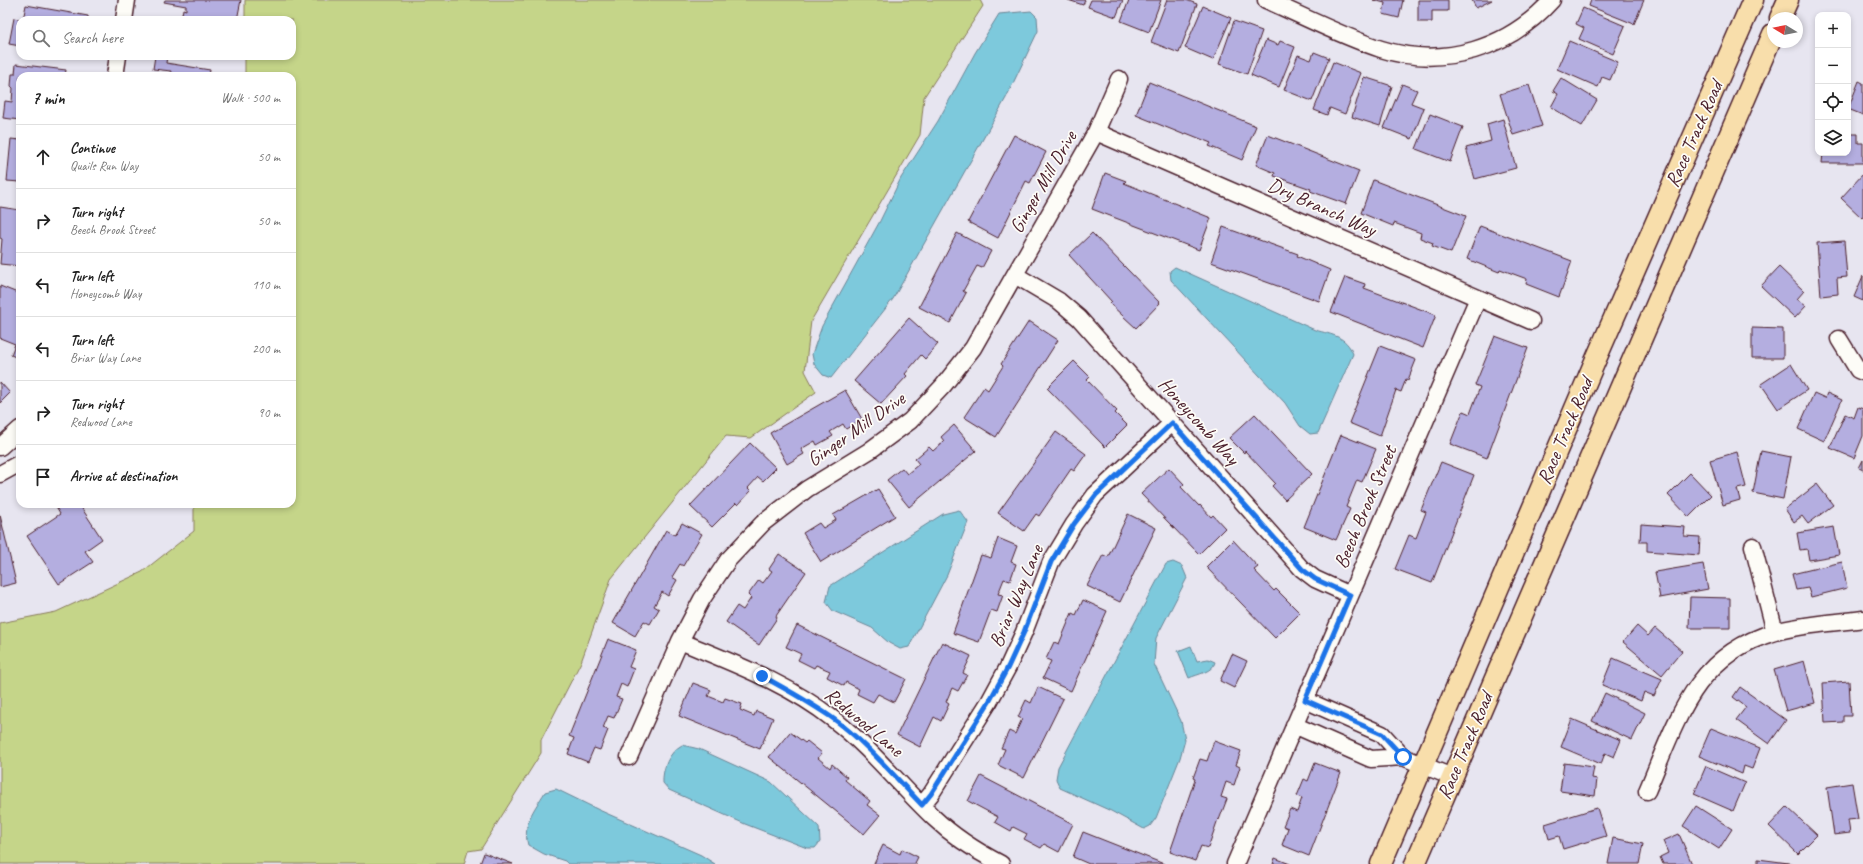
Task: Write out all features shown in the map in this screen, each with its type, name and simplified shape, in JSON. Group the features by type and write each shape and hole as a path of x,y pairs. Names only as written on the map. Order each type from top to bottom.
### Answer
{"main road":[{"name":"Race Track Road","path":"1381,864 1600,351 1753,0"},
{"path":"1783,12 1788,0"},
{"name":"Race Track Road","path":"1415,864 1767,48"}],"street":[{"path":"125,16 127,0"},
{"path":"1266,0 1381,49 1403,54 1428,57 1460,54 1480,49 1501,40 1523,27 1541,12 1552,0"},
{"path":"116,72 117,60"},
{"name":"Ginger Mill Drive","path":"629,757 680,641 702,599 728,560 763,523 807,489 869,451 910,421 943,386 973,348 1096,132 1119,79"},
{"name":"Dry Branch Way","path":"1096,132 1531,321"},
{"name":"Honeycomb Way","path":"1015,275 1059,300 1079,318 1302,569 1315,579 1350,595"},
{"name":"Beech Brook Street","path":"1235,864 1478,298"},
{"path":"1839,339 1858,370 1863,372"},
{"name":"Briar Way Lane","path":"922,805 931,794 989,702 1008,667 1024,632 1051,562 1074,524 1096,495 1172,423"},
{"path":"0,447 16,433"},
{"path":"0,474 16,465"},
{"path":"1753,546 1775,632"},
{"path":"1647,791 1685,703 1698,683 1714,666 1733,651 1752,640 1775,632 1863,619"},
{"name":"Redwood Lane","path":"680,641 762,676 796,694 832,718 872,752 935,819 975,850 1002,864"},
{"path":"1305,700 1382,734 1403,757 1452,777"},
{"path":"1294,726 1371,759 1403,757"}],"green space":[{"path":"245,0 980,0 983,6 924,97 920,135 811,321 805,371 816,392 751,438 726,436 611,579 581,662 541,740 541,753 481,849 468,851 464,864 0,864 0,623 56,612 142,572 194,531 194,508 296,508 296,72 245,72 245,60 296,60 296,16 245,16"}],"water":[{"path":"1031,11 1037,17 1038,31 1006,98 893,299 831,378 823,375 814,364 812,354 822,326 880,221 901,178 938,121 975,53 999,14"},
{"path":"1175,267 1315,330 1338,337 1347,343 1353,354 1318,433 1310,434 1300,426 1285,403 1171,280 1170,271"},
{"path":"959,510 968,522 947,575 909,647 900,649 889,643 872,628 833,611 826,602 830,586 943,514"},
{"path":"1173,562 1182,566 1187,578 1156,638 1154,664 1181,721 1185,740 1180,758 1156,818 1150,826 1144,829 1111,811 1060,788 1056,779 1058,767 1166,564"},
{"path":"1191,646 1197,661 1208,659 1215,662 1214,665 1208,670 1189,678 1178,651"},
{"path":"682,745 699,749 771,782 819,827 820,842 815,848 807,848 745,824 669,790 663,783 665,767 673,752"},
{"path":"556,789 599,810 701,855 715,864 568,864 565,861 544,854 528,845 528,824 533,811 545,792"}],"building":[{"path":"165,0 241,0 238,16 182,16 183,9 186,10 186,6 164,2"},
{"path":"1068,0 1085,0 1083,5"},
{"path":"1091,0 1123,0 1116,17 1088,7"},
{"path":"1129,0 1161,0 1149,32 1121,21"},
{"path":"1167,0 1186,0 1197,4 1179,53 1151,42"},
{"path":"1373,0 1403,0 1399,18 1383,14 1385,3"},
{"path":"1418,0 1448,0 1448,11 1432,11 1432,22 1418,22"},
{"path":"1472,0 1492,0 1476,8"},
{"path":"1591,0 1644,0 1634,24 1589,6"},
{"path":"26,5 88,16 24,16"},
{"path":"1203,6 1231,18 1213,60 1185,48"},
{"path":"1583,8 1625,26 1613,54 1579,39 1584,28 1576,24"},
{"path":"14,18 16,18 16,45 9,44"},
{"path":"1234,21 1262,31 1247,74 1219,64"},
{"path":"1266,40 1278,45 1280,41 1295,47 1279,87 1251,75"},
{"path":"1569,41 1618,62 1610,80 1602,77 1598,87 1557,69"},
{"path":"1314,52 1329,58 1312,101 1284,90 1298,55 1311,60"},
{"path":"154,60 166,60 166,63 210,70 210,72 171,72 153,69"},
{"path":"1333,62 1361,73 1345,114 1330,108 1327,115 1314,110"},
{"path":"16,64 66,70 66,72 16,72 16,120 3,118 5,101 12,102 12,74 15,74"},
{"path":"1364,77 1392,86 1380,126 1352,117"},
{"path":"1561,78 1597,100 1582,126 1551,107 1558,94 1553,91"},
{"path":"1859,81 1863,83 1863,115 1851,110 1851,101"},
{"path":"1149,82 1256,126 1242,160 1209,146 1211,143 1186,133 1185,135 1136,115"},
{"path":"1402,84 1417,90 1411,103 1424,108 1412,139 1384,128"},
{"path":"1529,85 1542,126 1513,135 1500,94"},
{"path":"1430,114 1463,127 1450,162 1416,149"},
{"path":"1503,119 1516,168 1475,179 1466,148 1491,141 1487,124"},
{"path":"1851,134 1858,134 1858,143 1863,143 1863,163 1822,163 1823,156 1851,156"},
{"path":"1014,135 1046,152 1030,183 1026,181 998,238 968,222"},
{"path":"1268,135 1359,171 1346,204 1310,191 1311,189 1274,176 1275,173 1256,165"},
{"path":"11,139 16,140 16,182 7,181"},
{"path":"1105,173 1126,181 1124,183 1211,218 1199,250 1092,209"},
{"path":"1863,174 1863,217 1862,218 1841,198"},
{"path":"1373,180 1466,216 1451,253 1432,246 1433,243 1420,238 1421,233 1394,223 1393,226 1361,213"},
{"path":"0,207 16,209 16,266 0,264 2,239 0,238"},
{"path":"1480,226 1572,261 1559,297 1526,284 1527,279 1500,269 1499,272 1467,259"},
{"path":"1223,227 1298,254 1297,256 1330,270 1319,301 1211,262"},
{"path":"957,233 991,251 982,268 977,266 963,291 966,293 950,323 919,307"},
{"path":"1092,233 1160,303 1136,328 1110,304 1112,302 1069,255"},
{"path":"1844,241 1847,277 1837,278 1838,294 1821,296 1817,243"},
{"path":"1779,267 1804,291 1797,299 1806,306 1795,318 1761,286"},
{"path":"1863,276 1863,301 1854,297"},
{"path":"1345,277 1365,284 1364,288 1436,315 1423,348 1331,312"},
{"path":"0,286 16,292 16,357 11,355 15,344 0,338"},
{"path":"909,318 938,344 925,359 921,355 905,374 907,376 881,404 854,381"},
{"path":"1029,321 1058,340 996,437 964,417 984,387 988,390 1003,366 1001,364"},
{"path":"1752,328 1783,329 1783,358 1752,358"},
{"path":"1495,336 1528,348 1487,458 1450,444 1463,411 1470,414 1480,387 1475,385"},
{"path":"1380,346 1416,360 1408,380 1406,379 1401,392 1396,390 1380,436 1349,423"},
{"path":"1074,361 1090,377 1087,380 1117,411 1115,413 1127,425 1105,447 1047,388"},
{"path":"1791,364 1807,390 1778,409 1761,384"},
{"path":"0,382 10,393 0,403"},
{"path":"845,390 862,419 846,429 843,424 830,432 833,436 817,445 815,441 801,449 804,454 787,464 770,433"},
{"path":"1814,393 1825,398 1827,393 1842,400 1824,441 1798,429"},
{"path":"1858,407 1863,409 1863,436 1854,458 1830,448 1845,414 1854,418"},
{"path":"1255,414 1312,474 1285,500 1272,486 1275,483 1245,451 1244,453 1229,438"},
{"path":"954,425 976,451 909,507 887,480 902,468 907,474 919,464 915,459 929,447 933,451 944,441 941,437"},
{"path":"1056,432 1086,454 1074,471 1071,469 1039,516 1036,514 1024,531 998,513"},
{"path":"1341,435 1376,449 1362,482 1357,480 1346,507 1350,509 1336,540 1304,527"},
{"path":"750,443 776,468 763,481 758,477 748,488 751,491 738,505 736,503 712,527 690,506"},
{"path":"1761,451 1791,457 1783,499 1753,493"},
{"path":"1737,452 1746,487 1737,489 1740,500 1723,505 1710,460"},
{"path":"1863,460 1863,470 1859,468"},
{"path":"1441,462 1474,475 1432,583 1395,569 1409,535 1416,538 1426,512 1421,510"},
{"path":"1169,468 1184,484 1181,487 1199,506 1200,505 1211,517 1213,515 1225,528 1199,554 1141,494"},
{"path":"1690,473 1711,495 1689,517 1668,495"},
{"path":"1817,484 1833,505 1808,524 1802,516 1794,522 1785,509"},
{"path":"878,489 895,516 821,562 803,533 819,523 823,528 836,520 833,515"},
{"path":"56,508 82,508 102,539 85,551 93,562 59,584 27,536 60,514"},
{"path":"1128,514 1156,528 1120,602 1087,586 1103,555 1108,557"},
{"path":"0,515 16,583 0,587"},
{"path":"682,523 702,534 683,566 680,564 672,577 677,580 668,596 662,592 654,606 659,609 650,624 644,621 635,636 613,623 666,530 675,535"},
{"path":"1641,524 1685,527 1684,536 1700,537 1699,555 1647,551 1647,542 1640,542"},
{"path":"1834,527 1839,555 1809,560 1807,549 1800,550 1797,533"},
{"path":"998,538 1017,546 1011,562 1016,564 1010,581 1004,579 998,594 1003,595 997,612 991,610 979,642 953,633 981,555 991,558"},
{"path":"1233,540 1258,567 1254,570 1274,591 1276,589 1300,613 1275,638 1206,567"},
{"path":"779,554 806,572 776,616 777,618 759,645 726,622 737,606 743,610 751,598 748,595 759,580 763,583 772,571 769,569"},
{"path":"1842,562 1847,588 1811,597 1808,588 1796,590 1792,574"},
{"path":"1703,564 1708,589 1660,598 1655,572"},
{"path":"1690,597 1730,598 1730,628 1689,628"},
{"path":"1083,600 1107,611 1071,691 1043,678 1051,661 1046,659 1054,642 1059,644 1072,613 1076,615"},
{"path":"797,625 906,679 894,702 878,694 873,702 857,694 859,689 846,682 844,686 827,677 830,671 816,665 814,668 798,660 801,654 786,647"},
{"path":"1637,626 1648,636 1655,628 1682,651 1662,675 1623,642"},
{"path":"608,639 636,650 629,667 634,669 627,687 621,684 616,697 622,699 614,718 608,716 603,728 608,730 600,750 594,748 588,762 568,754 574,738 569,736"},
{"path":"942,642 971,656 963,673 967,675 958,691 952,688 946,702 949,704 941,721 934,717 920,747 897,735"},
{"path":"1232,654 1247,661 1234,688 1220,681"},
{"path":"1613,658 1662,679 1654,696 1644,692 1641,701 1602,685"},
{"path":"1804,661 1815,703 1786,711 1774,670"},
{"path":"1849,681 1851,716 1843,716 1843,722 1825,723 1823,683"},
{"path":"693,683 711,690 708,696 723,702 725,698 742,704 740,710 754,716 756,711 773,718 760,749 679,716"},
{"path":"1038,687 1063,699 1024,778 998,765 1005,749 1001,748 1009,731 1015,734 1022,719 1018,717 1026,700 1031,703"},
{"path":"1740,687 1786,720 1769,744 1736,720 1746,707 1733,697"},
{"path":"1605,693 1645,713 1632,740 1592,721"},
{"path":"1572,719 1621,740 1614,757 1605,753 1601,764 1561,747"},
{"path":"1711,728 1760,748 1752,769 1744,766 1742,774 1699,756"},
{"path":"790,732 805,743 807,741 822,753 818,758 830,768 832,764 847,777 845,780 870,801 867,805 880,815 864,834 769,757"},
{"path":"1214,741 1241,751 1236,765 1240,767 1234,785 1226,782 1221,797 1227,799 1219,820 1218,819 1208,848 1201,846 1195,861 1170,852 1195,779 1193,778 1200,759 1207,761"},
{"path":"1315,763 1341,773 1309,856 1282,845 1288,828 1283,826 1290,809 1297,812 1302,798 1297,796 1304,779 1308,781"},
{"path":"1564,763 1594,767 1592,778 1597,779 1595,796 1560,791"},
{"path":"1706,766 1745,783 1733,811 1694,794"},
{"path":"981,776 1073,824 1059,852 1044,844 1041,848 1024,839 1027,834 1013,827 1011,831 995,822 998,817 968,801"},
{"path":"1852,783 1858,819 1848,820 1850,833 1834,835 1827,787"},
{"path":"1696,806 1732,829 1719,849 1683,826"},
{"path":"1787,807 1817,835 1798,854 1769,826"},
{"path":"1597,808 1606,836 1563,849 1559,836 1549,839 1545,824"},
{"path":"1083,832 1164,864 1089,864 1073,857"},
{"path":"1679,834 1692,864 1663,864 1660,857 1668,853 1663,841"},
{"path":"1613,838 1643,844 1639,864 1608,864"},
{"path":"883,845 900,854 902,849 918,857 915,863 917,864 874,864"},
{"path":"484,853 513,864 480,864"},
{"path":"1275,858 1290,864 1273,864"},
{"path":"1758,859 1796,864 1758,864"}],"route":[{"path":"762,676 796,694 832,718 872,752 922,805 931,794 989,702 1008,667 1024,632 1051,562 1074,524 1096,495 1172,423 1302,569 1315,579 1350,595 1305,700 1382,734 1403,757"}]}
